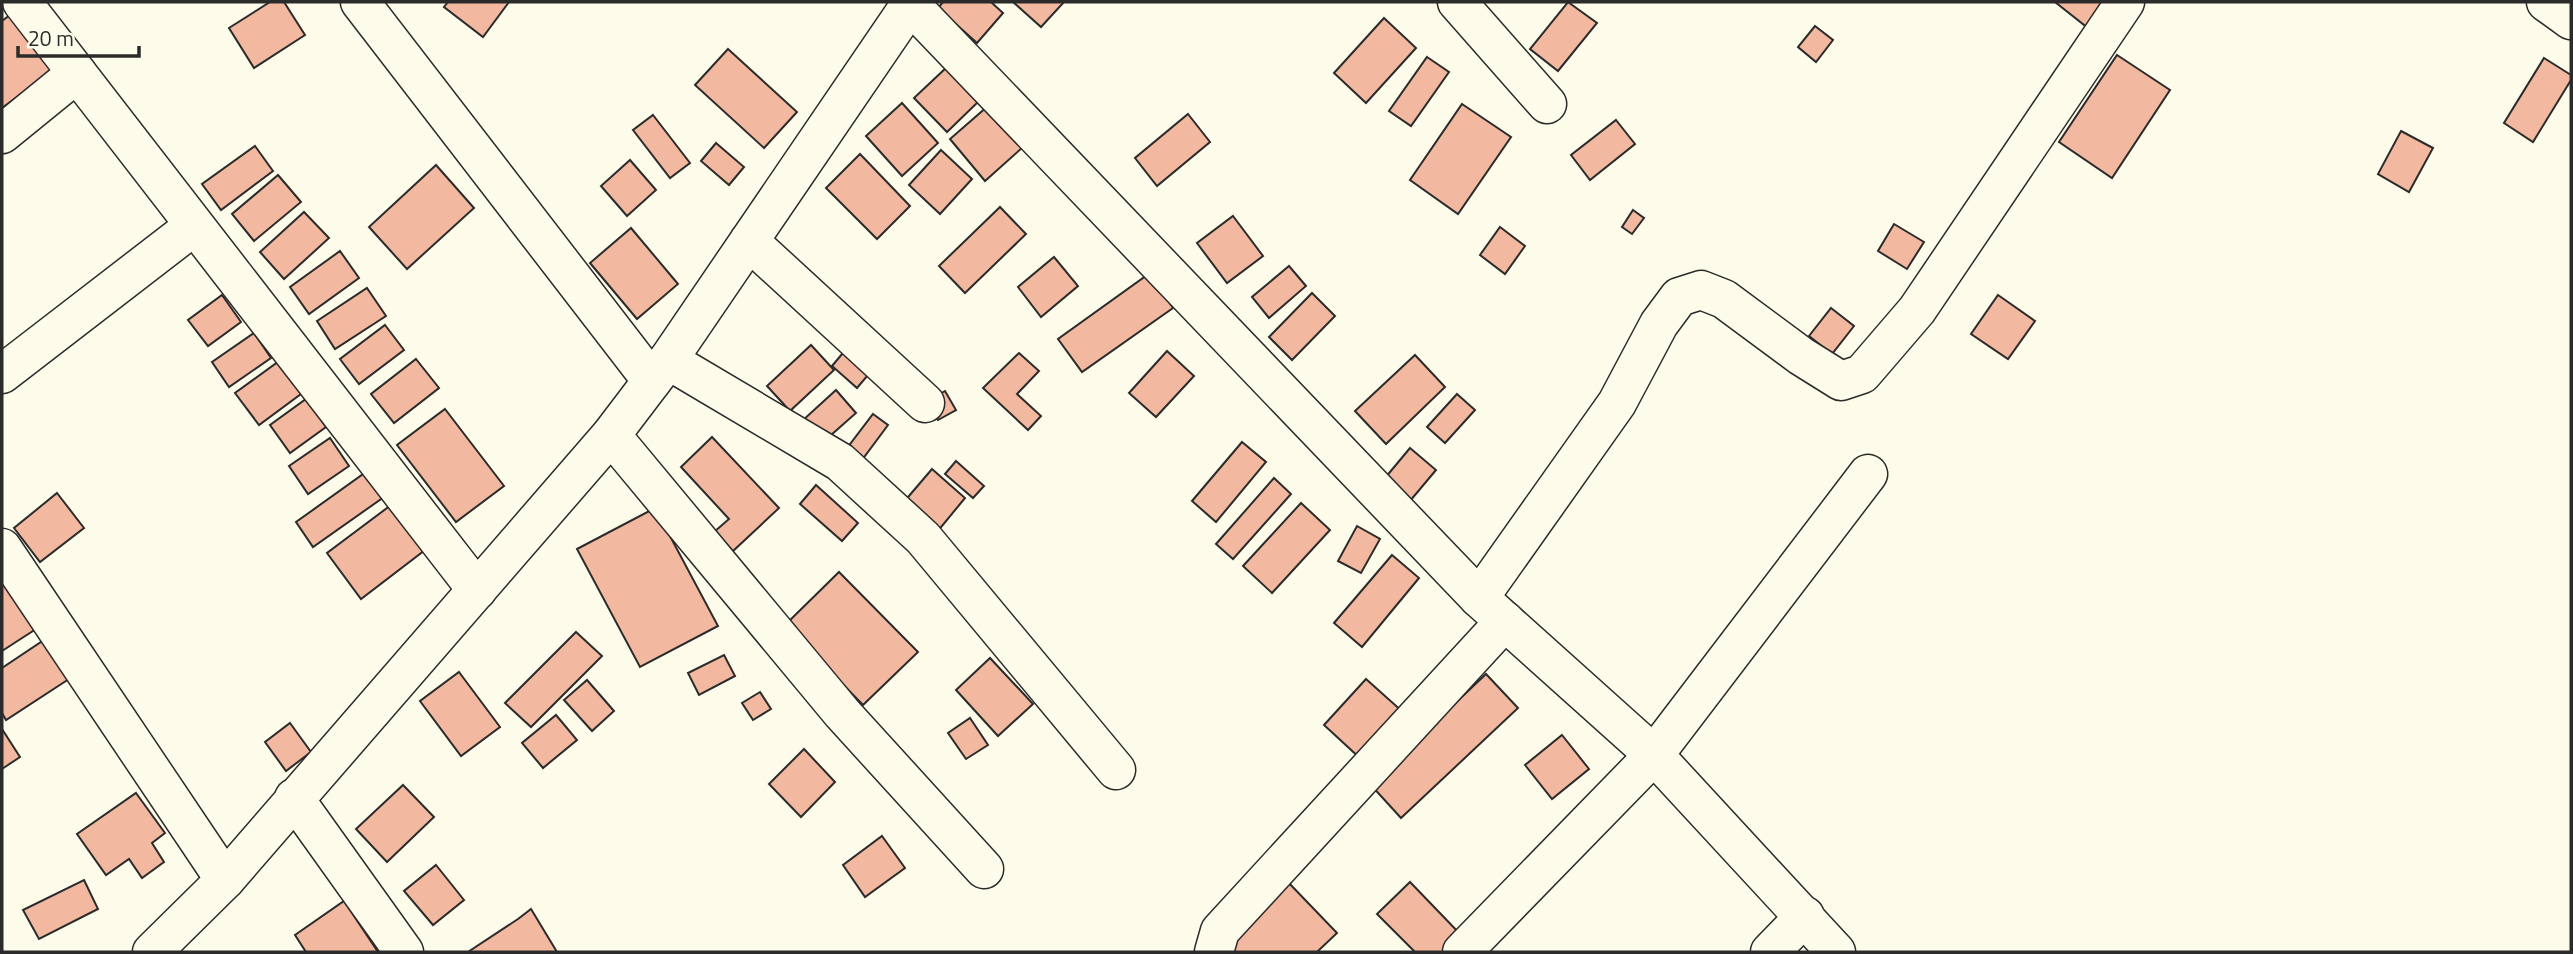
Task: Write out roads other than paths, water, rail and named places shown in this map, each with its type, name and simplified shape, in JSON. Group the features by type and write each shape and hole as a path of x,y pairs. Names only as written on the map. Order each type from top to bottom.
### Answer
{"street":[{"path":"22,2 477,590"},
{"path":"359,2 660,371 840,462 923,538 1116,770"},
{"path":"1457,2 1547,103"},
{"path":"1214,952 1220,931 1492,609 1617,403 1659,324 1679,297 1701,290 1724,299 1840,382 1862,374 1917,310 2125,2"},
{"path":"2546,2 2571,20"},
{"path":"152,952 225,880 611,435 660,371 910,3 1492,609 1654,755 1836,952"},
{"path":"2,134 76,73"},
{"path":"2,374 194,226"},
{"path":"749,241 925,402"},
{"path":"611,435 842,713 984,869"},
{"path":"1462,952 1654,755 1868,474"},
{"path":"2,548 225,880"},
{"path":"294,799 404,952"},
{"path":"1770,952 1805,916"}]}
